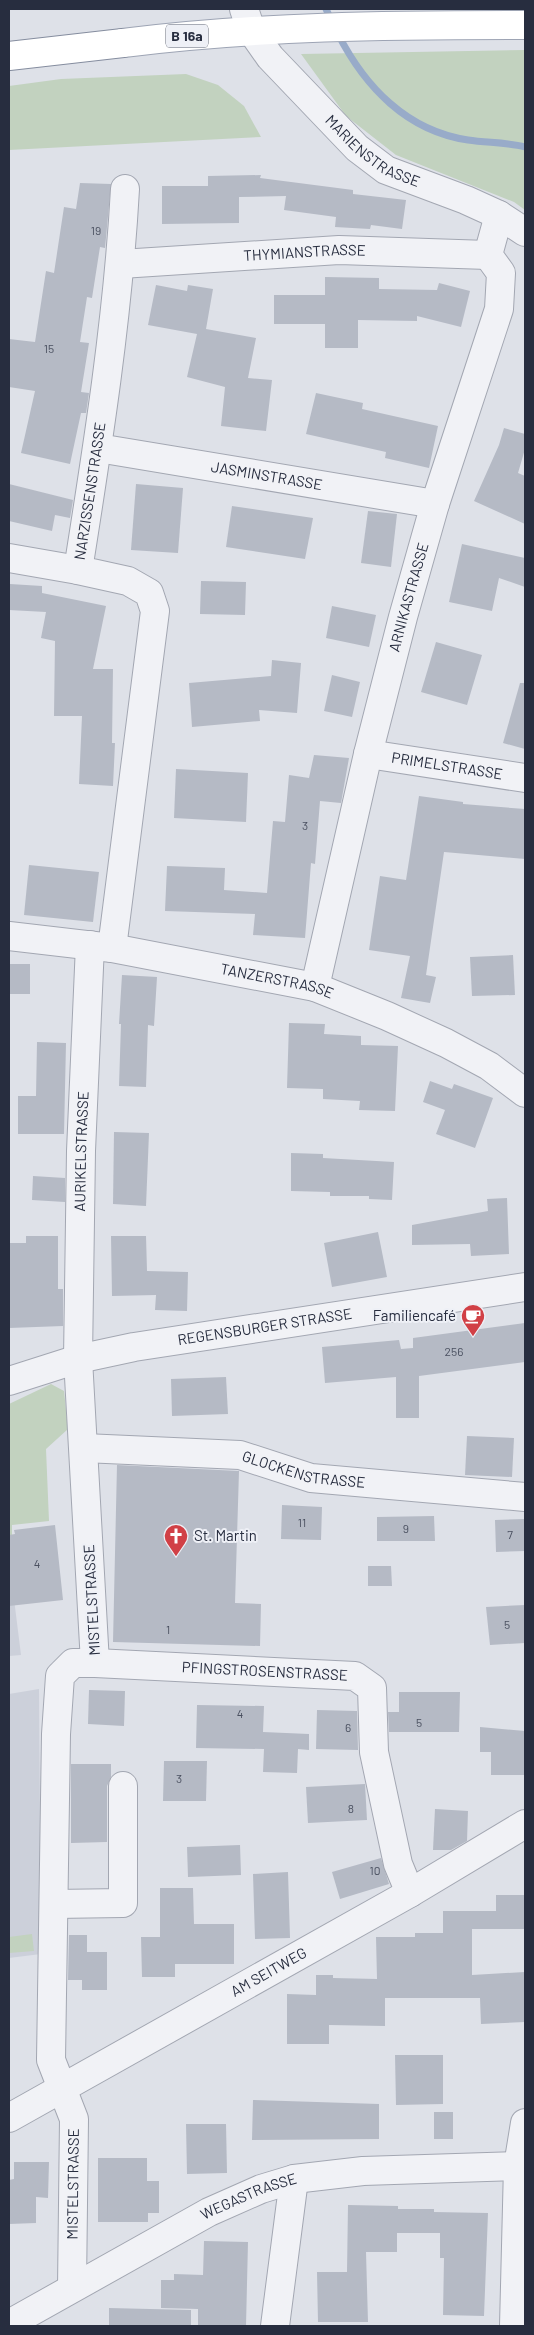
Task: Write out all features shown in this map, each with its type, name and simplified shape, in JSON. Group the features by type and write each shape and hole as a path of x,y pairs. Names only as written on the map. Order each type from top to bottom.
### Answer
{"main road":[{"name":"B 16a","path":"9,56 124,43 248,19 295,29 374,25 525,25"},
{"name":"B 16a","path":"9,60 54,51"}],"street":[{"name":"MARIENSTRASSE","path":"248,19 270,58 357,148 386,170 466,200 499,215 525,232"},
{"name":"NARZISSENSTRASSE","path":"101,946 155,611 149,593 128,582 78,570 98,448 121,264 125,189"},
{"path":"488,255 499,215"},
{"name":"THYMIANSTRASSE","path":"121,264 340,250 488,255"},
{"name":"ARNIKASTRASSE","path":"315,988 368,754 403,618 435,504 499,309 501,273 488,255"},
{"name":"JASMINSTRASSE","path":"98,448 435,504"},
{"path":"9,558 78,570"},
{"name":"PRIMELSTRASSE","path":"368,754 525,778"},
{"name":"TANZERSTRASSE","path":"9,936 101,946 315,988 387,1016 446,1043 488,1066 525,1092"},
{"name":"AURIKELSTRASSE","path":"78,1359 81,1150 101,946"},
{"name":"REGENSBURGER STRASSE","path":"9,1380 78,1359 134,1347 525,1287"},
{"name":"MISTELSTRASSE","path":"72,2288 74,2119 51,2060 56,1734 60,1676 73,1663 95,1663 78,1359"},
{"name":"GLOCKENSTRASSE","path":"84,1448 240,1455 311,1478 525,1497"},
{"name":"PFINGSTROSENSTRASSE","path":"95,1663 355,1676 372,1688 374,1752 398,1864 410,1893"},
{"path":"54,1904 123,1903 123,1786"},
{"name":"AM SEITWEG","path":"9,2118 410,1893 525,1824"},
{"path":"514,2326 518,2166 525,2123"},
{"name":"WEGASTRASSE","path":"9,2324 209,2212 261,2189 294,2179 363,2171 518,2166"},
{"path":"276,2326 294,2179"}],"shaded area":[{"path":"9,1583 12,1583 21,1655 9,1656"},
{"path":"39,1689 41,1954 9,1958 9,1694"}],"green space":[{"path":"525,50 525,210 514,202 396,155 346,116 301,54"},
{"path":"186,74 218,85 244,106 261,137 9,150 9,86 61,79"},
{"path":"51,1384 64,1391 68,1429 46,1449 49,1521 12,1525 12,1583 9,1583 9,1404"},
{"path":"32,1934 34,1951 9,1953 9,1937"}],"building":[{"path":"261,175 260,178 353,190 353,194 406,200 402,229 371,225 370,229 335,227 336,217 284,210 286,196 239,197 239,223 162,224 162,186 208,186 208,176"},
{"path":"80,183 111,184 105,248 100,247 92,298 87,297 80,342 89,343 81,392 89,393 86,413 81,413 70,464 21,453 35,391 9,387 9,339 35,342 46,271 54,273 64,207 76,209"},
{"path":"325,277 379,278 379,289 437,290 439,283 470,291 461,327 417,316 417,321 358,320 358,348 325,348 325,324 274,324 274,295 325,295"},
{"path":"156,285 187,291 188,285 213,289 206,329 256,338 248,378 272,380 266,431 221,426 225,387 187,377 197,334 148,325"},
{"path":"316,393 363,403 362,409 438,426 429,468 385,458 386,452 306,434"},
{"path":"504,428 525,434 525,449 518,473 525,476 525,524 474,501 499,445"},
{"path":"9,484 73,500 70,518 55,515 52,531 9,521"},
{"path":"136,484 183,488 178,553 131,550"},
{"path":"232,506 313,518 305,559 226,547"},
{"path":"368,511 397,514 391,567 361,563"},
{"path":"462,544 525,558 525,587 499,578 492,611 449,602"},
{"path":"201,581 246,582 245,615 200,614"},
{"path":"10,584 42,586 42,593 106,606 93,669 113,669 112,743 115,743 113,786 79,784 82,716 54,716 55,641 41,638 46,612 9,610"},
{"path":"332,606 376,615 369,647 326,638"},
{"path":"436,642 482,655 467,705 421,692"},
{"path":"272,660 301,663 297,713 259,710 260,721 192,727 189,683 271,676"},
{"path":"332,675 360,682 352,717 324,711"},
{"path":"520,683 525,683 525,749 503,743"},
{"path":"314,755 349,758 341,803 320,801 315,864 311,863 305,938 253,935 255,914 165,911 167,866 225,868 224,890 267,893 273,821 285,822 289,775 309,778"},
{"path":"176,769 248,773 246,822 174,818"},
{"path":"419,796 463,802 463,804 525,809 525,859 444,852 426,975 436,977 430,1003 401,998 410,956 369,950 380,876 406,880"},
{"path":"29,865 99,872 93,922 24,915"},
{"path":"513,955 515,995 472,996 470,957"},
{"path":"9,964 30,964 30,994 9,994"},
{"path":"122,975 157,977 154,1026 148,1025 146,1087 119,1086 121,1024 119,1024"},
{"path":"289,1023 325,1024 324,1034 361,1036 361,1045 398,1046 395,1111 359,1110 360,1101 323,1099 323,1089 287,1088"},
{"path":"37,1042 66,1043 64,1134 18,1134 18,1096 36,1096"},
{"path":"430,1081 452,1089 454,1084 493,1098 475,1148 436,1134 445,1110 423,1102"},
{"path":"114,1132 149,1133 146,1206 113,1204"},
{"path":"291,1153 323,1154 323,1158 394,1162 392,1200 369,1199 369,1196 330,1196 330,1192 291,1191"},
{"path":"33,1176 65,1178 65,1202 32,1200"},
{"path":"507,1198 509,1254 471,1256 470,1244 412,1245 412,1225 488,1211 487,1199"},
{"path":"378,1232 387,1277 332,1287 324,1243"},
{"path":"26,1236 58,1236 58,1289 63,1289 63,1326 9,1328 9,1243 26,1243"},
{"path":"111,1236 146,1236 147,1271 188,1272 187,1311 155,1310 156,1295 112,1296"},
{"path":"525,1323 525,1362 419,1376 419,1418 396,1418 396,1377 325,1383 322,1347 399,1340 401,1349 413,1348 413,1338"},
{"path":"226,1377 228,1414 172,1416 171,1379"},
{"path":"467,1436 514,1438 512,1477 465,1475"},
{"name":"St. Martin","path":"117,1465 239,1471 235,1603 261,1604 260,1646 113,1642"},
{"path":"282,1505 322,1507 321,1540 281,1539"},
{"path":"434,1516 435,1541 377,1541 377,1517"},
{"path":"525,1519 525,1551 496,1552 495,1520"},
{"path":"55,1525 63,1600 9,1606 9,1535 15,1534 14,1530"},
{"path":"368,1566 391,1566 392,1586 368,1586"},
{"path":"525,1605 525,1643 490,1645 486,1607"},
{"path":"89,1690 125,1691 124,1726 88,1724"},
{"path":"399,1692 460,1692 459,1732 389,1732 388,1712 399,1712"},
{"path":"197,1705 264,1706 263,1732 309,1734 309,1750 298,1749 297,1773 263,1772 264,1749 196,1748"},
{"path":"317,1710 357,1711 358,1750 316,1749"},
{"path":"480,1727 525,1731 525,1775 491,1775 491,1752 480,1752"},
{"path":"164,1761 207,1761 206,1801 163,1801"},
{"path":"71,1764 111,1764 111,1777 107,1786 107,1842 71,1843"},
{"path":"365,1784 367,1820 308,1823 306,1787"},
{"path":"435,1809 468,1811 467,1841 451,1850 433,1850"},
{"path":"240,1845 241,1875 188,1877 187,1847"},
{"path":"381,1858 389,1884 340,1899 332,1872"},
{"path":"288,1872 290,1938 255,1939 253,1874"},
{"path":"160,1888 193,1888 194,1924 234,1924 234,1964 175,1964 175,1977 142,1977 141,1937 160,1937"},
{"path":"496,1895 525,1895 525,1929 472,1929 472,1975 525,1972 525,2022 481,2024 480,1998 385,1998 385,2026 329,2025 329,2044 287,2044 287,1994 316,1995 316,1975 333,1975 333,1978 377,1979 376,1937 415,1937 415,1933 443,1933 443,1911 496,1911"},
{"path":"69,1935 87,1935 87,1952 107,1952 107,1990 82,1990 82,1980 68,1980"},
{"path":"395,2055 443,2055 443,2104 396,2105"},
{"path":"253,2100 379,2104 379,2139 252,2140"},
{"path":"434,2112 453,2112 453,2139 434,2139"},
{"path":"186,2124 226,2124 227,2173 187,2174"},
{"path":"98,2158 147,2158 147,2181 159,2181 159,2213 148,2213 148,2222 98,2222"},
{"path":"14,2162 49,2162 48,2198 36,2197 36,2223 9,2224 9,2180 14,2179"},
{"path":"348,2205 398,2206 398,2209 434,2209 434,2212 488,2213 484,2316 443,2315 444,2258 440,2258 440,2233 397,2233 397,2252 366,2252 368,2322 318,2322 317,2272 347,2272"},
{"path":"204,2241 248,2242 246,2326 198,2326 198,2309 161,2308 161,2280 174,2280 174,2274 203,2275"},
{"path":"109,2308 191,2310 191,2326 109,2326"}],"waterway":[{"path":"326,9 332,22"},
{"path":"338,34 361,72 390,104 407,116 426,127 446,135 468,140 525,147"}],"place":[{"name":"Familiencafé","path":"473,1337"},
{"name":"St. Martin","path":"176,1557"}]}
